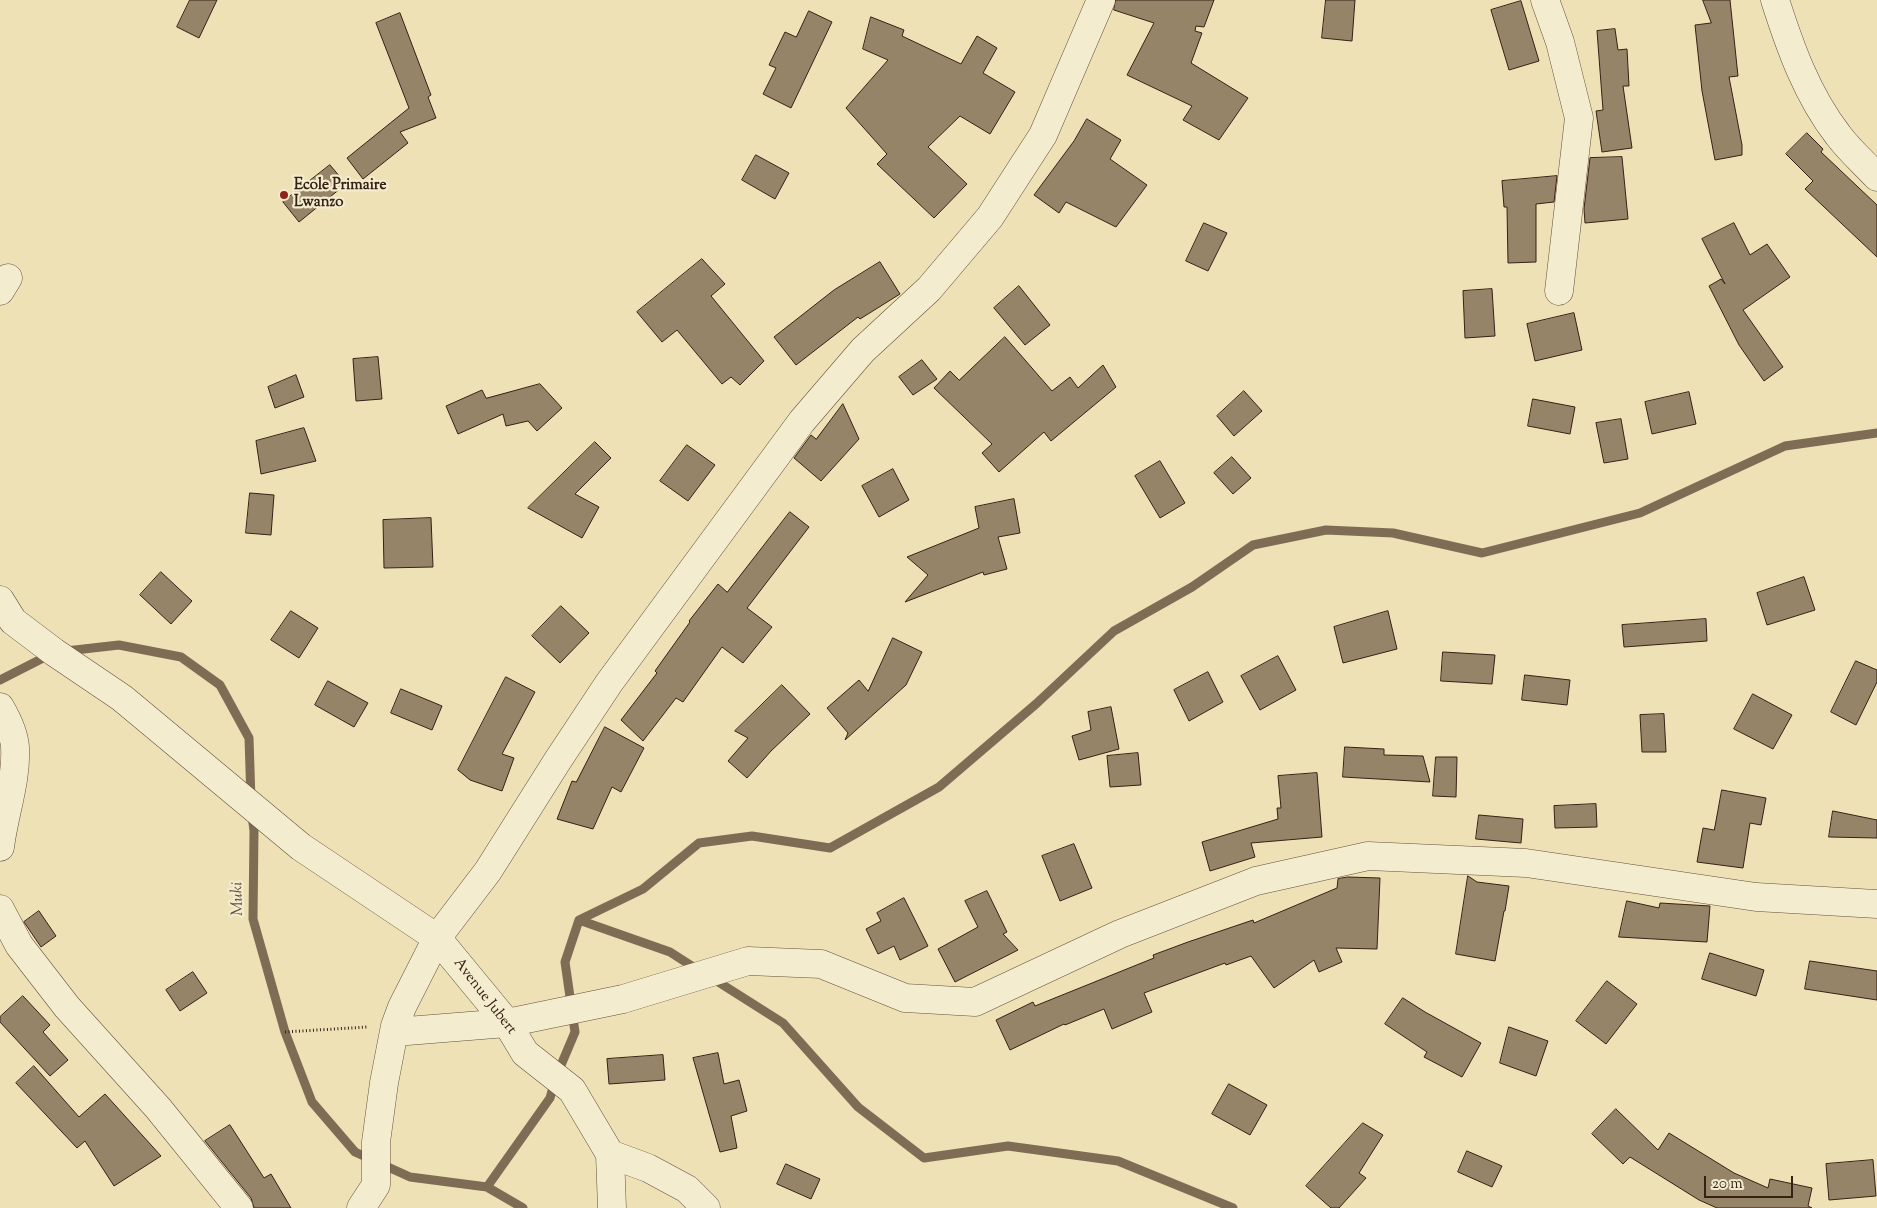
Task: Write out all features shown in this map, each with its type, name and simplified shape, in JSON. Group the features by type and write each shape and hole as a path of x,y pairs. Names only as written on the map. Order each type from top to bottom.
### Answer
{"street":[{"path":"361,1208 381,1196 376,1142 384,1083 395,1026 402,1007 437,938 488,871 609,683 802,421 863,350 929,288 990,217 1043,135 1101,0"},
{"path":"1545,0 1560,42 1579,118 1559,291"},
{"path":"1775,0 1791,50 1811,92 1838,135 1877,177"},
{"name":"Avenue Jubert","path":"0,600 13,621 54,652 122,698 301,847 437,938 507,1023 525,1053 572,1090 610,1154"},
{"path":"0,707 8,720 15,745 13,773 0,847"},
{"path":"395,1026 408,1032 507,1023 623,999 748,961 820,964 905,998 974,1002 1120,934 1256,881 1368,856 1526,863 1756,897 1877,904"},
{"path":"0,909 19,945 67,1007 158,1108 239,1208"},
{"path":"612,1208 610,1154 648,1168 687,1189 706,1208"}],"path":[{"path":"285,1032 395,1026"}],"building":[{"path":"190,0 217,0 199,38 177,27"},
{"path":"1116,0 1214,0 1204,27 1196,26 1195,31 1202,33 1191,63 1248,98 1219,140 1183,120 1192,106 1127,75 1154,23 1114,10"},
{"path":"1326,0 1355,0 1352,41 1322,38"},
{"path":"1703,0 1730,0 1738,76 1729,77 1742,145 1742,155 1715,160 1702,91 1695,25 1711,23"},
{"path":"1521,1 1539,61 1509,70 1491,10"},
{"path":"809,11 832,22 791,108 763,94 776,68 769,65 785,32 796,37"},
{"path":"400,13 431,95 428,97 436,118 400,132 408,143 363,179 347,158 409,108 376,23"},
{"path":"871,17 904,30 902,36 961,64 977,36 997,48 983,73 1015,92 990,134 960,116 928,147 967,184 934,218 877,164 887,154 846,108 888,60 863,49"},
{"path":"1615,29 1618,50 1627,49 1629,86 1623,86 1632,148 1602,152 1596,111 1603,110 1597,31"},
{"path":"1087,119 1121,140 1110,159 1147,185 1116,227 1066,202 1059,213 1034,195 1074,141"},
{"path":"1807,133 1823,149 1821,152 1877,205 1877,257 1805,189 1813,181 1786,154"},
{"path":"756,155 789,173 775,199 742,180"},
{"path":"1622,157 1628,219 1585,223 1584,209 1590,158"},
{"path":"330,165 346,184 299,222 283,202"},
{"path":"1557,176 1554,202 1536,204 1536,262 1508,263 1507,207 1504,207 1502,181"},
{"path":"1204,223 1227,233 1208,271 1186,261"},
{"path":"1734,223 1750,255 1767,244 1790,277 1743,310 1783,367 1764,381 1739,345 1709,286 1721,279 1725,284 1702,239"},
{"path":"702,259 725,284 711,296 764,361 740,385 731,377 722,384 677,330 662,342 637,312"},
{"path":"880,262 900,294 860,319 858,317 796,365 774,337 834,290"},
{"path":"1019,286 1050,325 1025,345 994,308"},
{"path":"1492,289 1495,336 1465,338 1463,291"},
{"path":"1574,313 1582,350 1535,361 1527,324"},
{"path":"1005,337 1052,391 1070,377 1078,388 1103,365 1116,387 1051,441 1044,432 999,472 982,453 992,444 934,388 950,371 959,380"},
{"path":"378,357 382,399 356,401 353,359"},
{"path":"922,360 937,379 913,395 899,377"},
{"path":"296,375 304,397 275,408 268,387"},
{"path":"540,384 562,408 537,431 528,421 506,426 503,414 458,434 446,406 482,390 486,398"},
{"path":"1244,391 1262,411 1234,436 1217,416"},
{"path":"1689,392 1696,424 1652,434 1645,402"},
{"path":"1533,399 1575,407 1570,434 1528,426"},
{"path":"843,404 859,439 821,481 794,458 811,435 816,439"},
{"path":"1621,419 1628,459 1604,463 1596,423"},
{"path":"304,428 316,461 261,474 256,441"},
{"path":"595,442 611,458 575,494 599,507 582,538 528,508"},
{"path":"687,445 715,465 688,501 660,481"},
{"path":"1232,457 1251,478 1233,494 1214,473"},
{"path":"1160,461 1185,503 1160,518 1135,476"},
{"path":"893,469 909,500 879,517 862,486"},
{"path":"250,493 274,495 271,535 246,533"},
{"path":"1014,499 1020,533 998,537 1007,569 984,575 983,572 905,602 928,575 907,557 979,528 975,507"},
{"path":"790,512 809,527 747,608 772,627 743,663 722,647 683,702 676,698 643,741 621,720 657,673 655,671 689,621 718,584 727,592"},
{"path":"431,518 433,567 384,568 383,520"},
{"path":"161,572 192,601 171,624 140,595"},
{"path":"1804,577 1815,610 1767,625 1757,593"},
{"path":"561,606 589,633 560,663 532,636"},
{"path":"291,611 318,628 299,658 271,640"},
{"path":"1388,611 1397,649 1343,663 1334,627"},
{"path":"1706,619 1707,641 1624,647 1622,625"},
{"path":"893,638 922,652 906,685 845,740 848,733 827,708 859,680 868,691"},
{"path":"1443,652 1495,655 1492,684 1441,681"},
{"path":"1278,656 1296,690 1260,710 1241,676"},
{"path":"1856,661 1877,670 1877,682 1856,725 1831,712"},
{"path":"1208,672 1223,702 1189,721 1174,690"},
{"path":"1525,675 1570,680 1567,705 1522,700"},
{"path":"506,677 535,692 502,754 514,758 502,791 470,780 458,770"},
{"path":"328,681 368,703 354,727 315,705"},
{"path":"782,685 810,714 771,751 747,778 728,761 748,738 735,731"},
{"path":"401,689 442,706 432,730 391,713"},
{"path":"1753,694 1792,715 1773,749 1734,729"},
{"path":"1111,707 1119,749 1079,760 1072,736 1091,730 1088,712"},
{"path":"1664,714 1666,752 1642,752 1640,715"},
{"path":"605,727 644,748 621,792 612,787 593,829 557,819 572,781 576,782"},
{"path":"1345,747 1384,749 1384,755 1423,756 1430,782 1343,777"},
{"path":"1138,753 1141,785 1110,787 1107,756"},
{"path":"1436,757 1457,757 1456,797 1433,796"},
{"path":"1317,773 1322,837 1251,843 1255,857 1210,871 1202,842 1278,819 1277,808 1281,808 1278,776"},
{"path":"1722,790 1766,798 1761,825 1750,823 1743,868 1697,862 1703,828 1714,830"},
{"path":"1596,804 1597,827 1555,828 1554,806"},
{"path":"1833,811 1877,820 1877,838 1829,837"},
{"path":"1479,815 1523,819 1521,843 1476,839"},
{"path":"1074,844 1092,888 1060,901 1042,856"},
{"path":"1468,876 1477,882 1509,886 1495,961 1456,954"},
{"path":"1348,877 1380,878 1377,949 1336,948 1342,962 1319,972 1314,960 1274,988 1251,956 1226,965 1225,963 1144,993 1152,1012 1112,1029 1104,1009 1064,1024 1010,1050 996,1020 1033,1002 1035,1006 1154,958 1153,955 1253,920 1254,923 1337,888 1338,879"},
{"path":"987,891 1007,932 1003,934 1018,950 955,982 938,949 978,927 965,901"},
{"path":"904,898 928,946 900,960 894,946 878,954 866,929 881,921 877,913"},
{"path":"1627,901 1659,908 1660,903 1710,906 1707,942 1619,937"},
{"path":"39,911 56,936 41,947 24,922"},
{"path":"1710,953 1764,970 1756,996 1702,979"},
{"path":"1810,961 1877,971 1877,1000 1805,989"},
{"path":"193,972 207,993 180,1011 166,990"},
{"path":"1607,981 1637,1004 1606,1044 1576,1021"},
{"path":"23,996 50,1025 43,1032 68,1060 50,1076 0,1022 0,1017"},
{"path":"1403,998 1481,1043 1462,1077 1424,1057 1427,1052 1385,1024"},
{"path":"1509,1027 1548,1041 1536,1076 1500,1063"},
{"path":"718,1053 724,1084 739,1080 747,1111 731,1116 737,1148 720,1152 693,1058"},
{"path":"663,1055 665,1080 609,1084 607,1059"},
{"path":"34,1066 79,1117 105,1094 161,1156 114,1186 85,1141 77,1148 16,1083"},
{"path":"1229,1084 1267,1105 1250,1135 1212,1114"},
{"path":"1616,1109 1658,1150 1669,1133 1734,1173 1768,1188 1770,1179 1812,1188 1808,1206 1812,1208 1717,1208 1699,1200 1630,1157 1623,1164 1592,1134"},
{"path":"1363,1123 1383,1135 1359,1173 1366,1178 1339,1208 1331,1208 1306,1186"},
{"path":"230,1125 264,1178 271,1174 291,1208 254,1208 251,1198 205,1141"},
{"path":"1467,1151 1502,1166 1492,1187 1458,1172"},
{"path":"1873,1160 1876,1196 1829,1200 1826,1164"},
{"path":"786,1164 820,1179 811,1199 777,1184"}],"waterway":[{"path":"487,1187 550,1098 556,1077 575,1032 565,962 579,920 643,889 699,843 752,836 830,848 939,787 1036,704 1114,631 1192,587 1253,545 1326,530 1393,533 1482,553 1640,513 1785,446 1877,433"},
{"name":"Muki","path":"66,651 119,645 181,657 220,685 249,738 251,800"},
{"name":"Muki","path":"0,680 51,654"},
{"name":"Muki","path":"252,815 254,831 253,919 285,1032 312,1102 355,1152 410,1177 487,1187 523,1208"},
{"path":"579,920 670,952 698,970"},
{"path":"712,978 783,1023 858,1107 924,1158 1008,1146 1118,1161 1233,1208"}],"place":[{"name":"Ecole Primaire Lwanzo","path":"284,195"}]}
